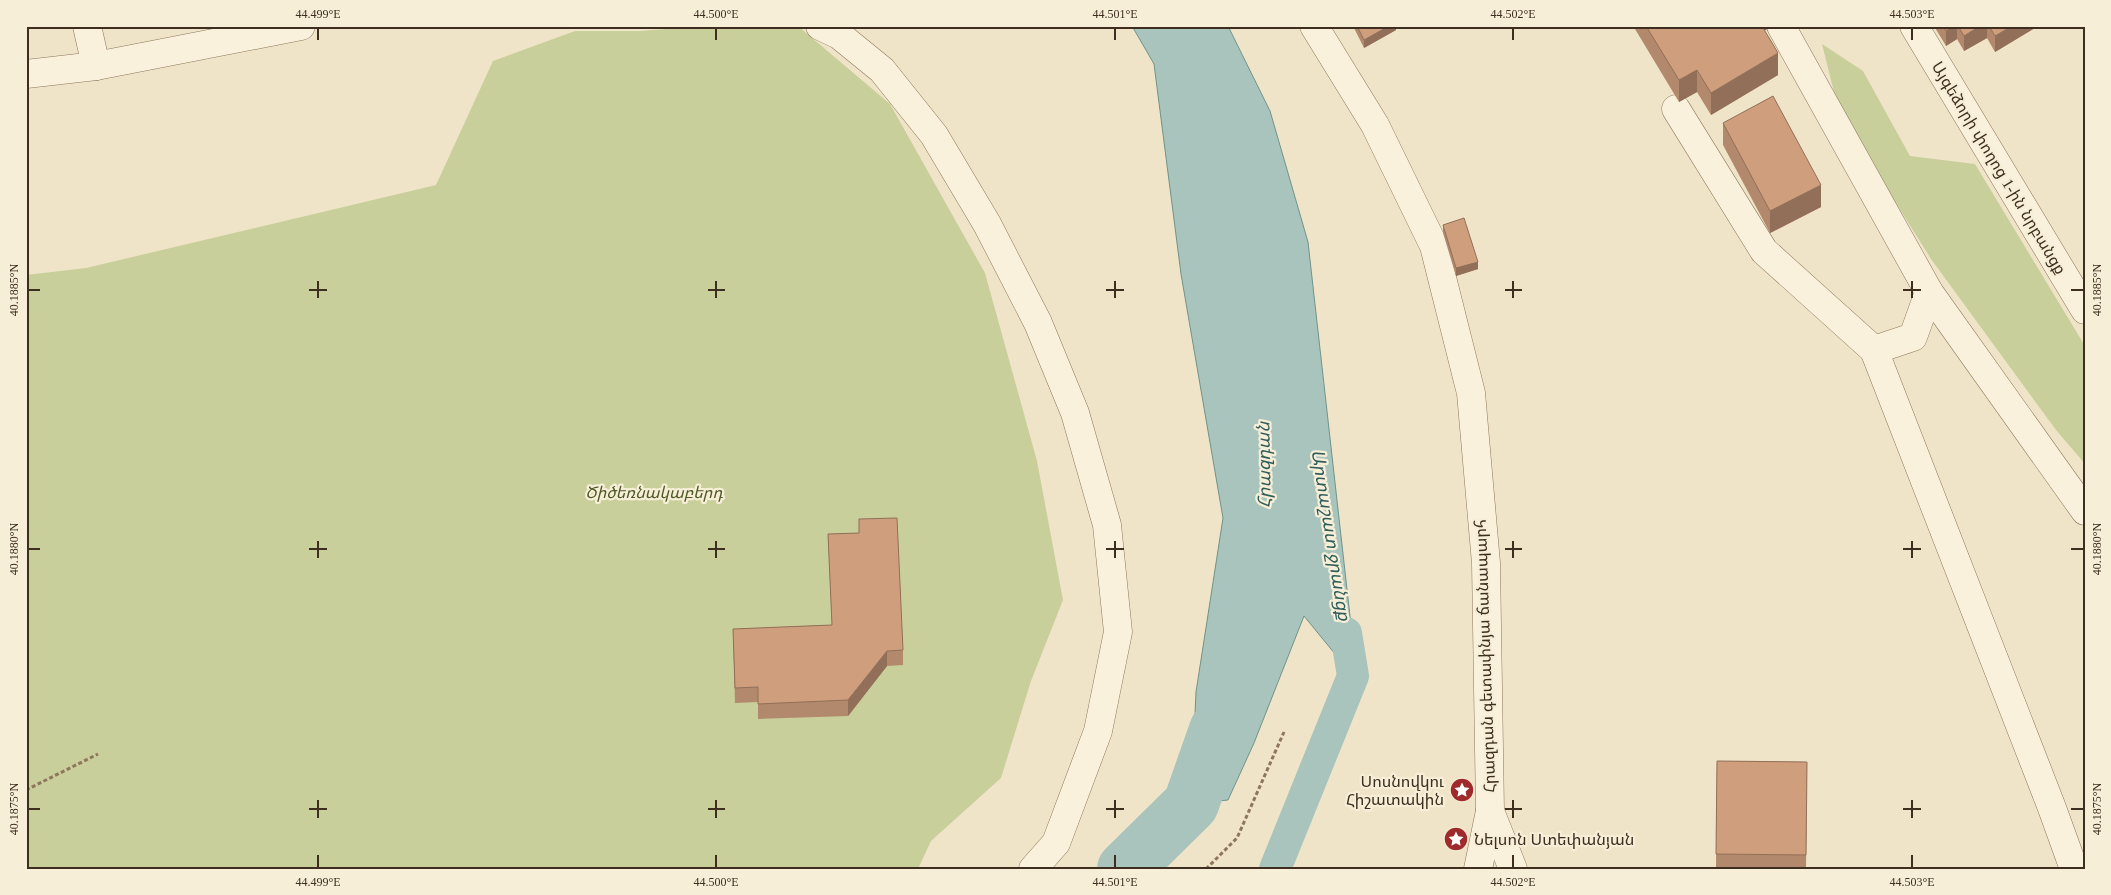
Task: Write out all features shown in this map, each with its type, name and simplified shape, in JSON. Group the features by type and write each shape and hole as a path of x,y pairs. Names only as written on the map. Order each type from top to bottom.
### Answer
{"street":[{"path":"26,74 96,66 301,26"},
{"path":"820,26 839,35 882,70 934,135 987,224 1038,323 1075,413 1107,525 1118,632 1098,731 1056,843 1033,869"},
{"name":"Հրազդան գետափնյա ճանապարհ","path":"1314,26 1375,126 1434,246 1471,392 1486,564 1490,811 1478,869"},
{"path":"1781,26 1930,292 2085,511"},
{"name":"Այգեձորի փողոց 1-ին նրբանցք","path":"1914,26 2085,310"},
{"path":"88,28 96,66"},
{"path":"1676,109 1764,251 1874,350 2074,869"},
{"path":"1874,350 1913,337 1930,292"},
{"name":"Հրազդան գետափնյա ճանապարհ","path":"1490,811 1513,869"}],"path":[{"path":"1206,869 1237,838 1284,732"},
{"path":"26,790 98,754"}],"green space":[{"name":"Ծիծեռնակաբերդ","path":"704,26 798,26 890,104 985,273 1037,461 1063,600 1031,681 1001,778 931,841 918,869 26,869 26,275 86,268 436,185 493,61 575,31 640,31"},
{"path":"1822,44 1863,71 1910,156 1975,164 2085,346 2085,464 2056,430 1931,259 1839,112"}],"water":[{"path":"1132,26 1228,26 1270,111 1308,242 1352,634 1353,676 1304,616 1254,743 1228,800 1191,804 1196,692 1223,518 1181,274 1154,64"}],"building":[{"path":"1357,26 1389,26 1364,40"},
{"path":"1646,26 1762,26 1778,53 1711,93 1697,70 1679,80"},
{"path":"1943,26 1953,26 1946,31"},
{"path":"1958,26 1980,26 1964,36"},
{"path":"1989,26 2012,26 1995,36"},
{"path":"1773,96 1821,185 1770,211 1723,123"},
{"path":"1464,218 1478,262 1456,268 1443,225"},
{"path":"897,518 903,650 887,651 848,700 758,704 758,687 735,688 733,629 832,625 828,534 859,533 859,519"},
{"path":"1717,761 1807,762 1806,855 1716,854"}],"waterway":[{"name":"Արտաշատ ջրանցք","path":"1275,869 1353,676 1346,633"},
{"name":"Հրազդան","path":"1125,869 1191,804 1217,730"}],"place":[{"name":"Սոսնովկու Հիշատակին","path":"1462,790"},
{"name":"Նելսոն Ստեփանյան","path":"1456,839"}]}
